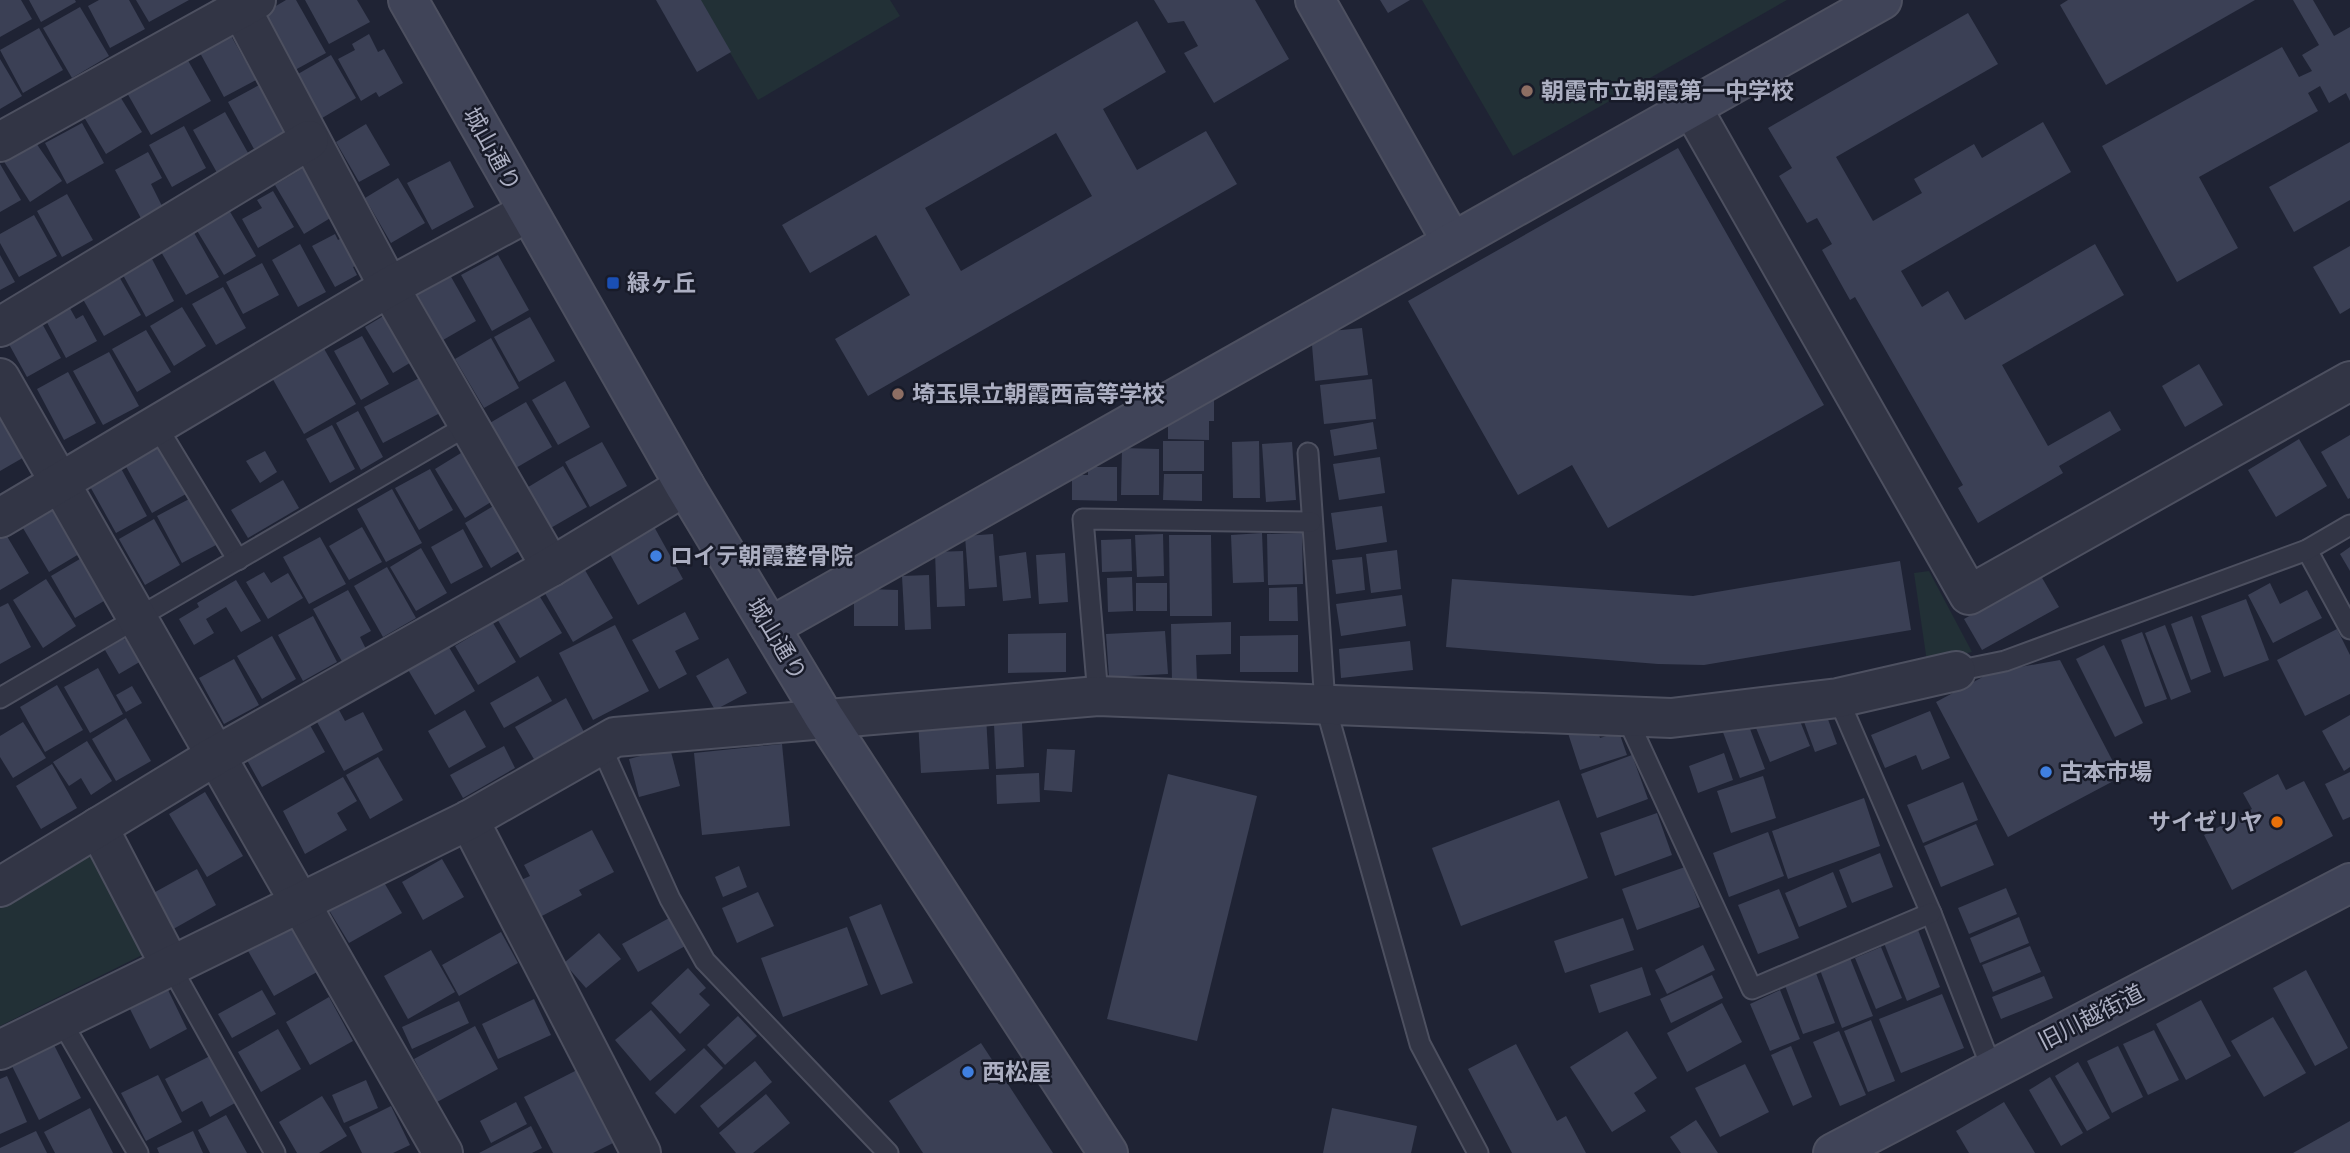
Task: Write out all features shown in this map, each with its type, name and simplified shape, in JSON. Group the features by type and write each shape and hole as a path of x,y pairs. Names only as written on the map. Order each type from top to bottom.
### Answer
{"street":[{"name":"城山通り","path":"408,0 685,486 824,717 1108,1153"},
{"path":"1315,0 1452,242"},
{"path":"770,627 1882,0"},
{"path":"0,142 248,5 309,140 389,287 551,567"},
{"path":"1692,108 1969,595 2350,381"},
{"path":"0,327 309,140"},
{"path":"0,518 389,287 528,212"},
{"path":"0,378 443,1153"},
{"path":"0,887 215,755 551,567 685,486"},
{"path":"0,1049 469,820 615,737 781,725 824,717 1098,696 1671,718 1838,698 1956,671"},
{"path":"469,820 641,1153"},
{"path":"98,827 171,967"},
{"name":"旧川越街道","path":"1833,1153 2350,883"}],"lane":[{"path":"156,425 238,560"},
{"path":"0,698 470,425"},
{"path":"1308,453 1325,704 1420,1044 1478,1153"},
{"path":"1098,696 1083,519 1311,522"},
{"path":"1956,671 2005,661 2307,550 2350,525"},
{"path":"2307,550 2350,629"},
{"path":"1838,698 1931,913 1992,1069"},
{"path":"1626,716 1752,989 1931,913"},
{"path":"600,744 670,899 705,961 888,1153"},
{"path":"171,967 275,1153"},
{"path":"60,1019 138,1153"}],"shaded area":[{"path":"699,0 890,0 900,16 758,100"},
{"name":"朝霞市立朝霞第一中学校","path":"1422,0 1787,0 1513,156"},
{"path":"1929,571 1972,652 1927,662 1914,573"},
{"path":"90,843 144,954 0,1026 0,896"}],"building":[{"path":"0,0 21,0 32,19 0,37"},
{"path":"29,0 75,0 76,2 41,22"},
{"path":"99,0 129,0 145,29 110,48 88,6"},
{"path":"136,0 189,0 149,22"},
{"path":"286,0 296,0 326,53 295,70 264,13"},
{"path":"305,0 357,0 370,22 329,44"},
{"path":"656,0 701,0 731,52 697,72"},
{"path":"1154,0 1255,0 1289,59 1214,103 1184,53 1198,46 1184,21 1168,23"},
{"path":"1380,0 1410,0 1388,13"},
{"path":"2068,0 2255,0 2106,85 2060,5"},
{"path":"2293,0 2313,0 2334,36 2350,27 2350,101 2346,93 2329,103 2320,86 2308,93 2318,111 2199,177 2238,248 2177,282 2102,146 2282,47 2299,77 2312,71 2302,55 2319,45"},
{"path":"80,7 109,56 72,78 43,28"},
{"path":"1968,13 1998,64 1836,157 1873,221 1922,193 1914,179 1974,144 1982,158 2043,122 2071,172 1901,271 1922,307 1948,291 1965,320 2095,244 2124,295 2002,365 2048,446 2110,411 2121,430 2059,466 2063,473 1978,523 1958,488 1963,485 1855,297 1850,300 1822,250 1832,244 1817,218 1807,223 1779,176 1792,168 1768,128"},
{"path":"1137,21 1166,72 1103,109 1137,170 1206,131 1237,184 868,396 835,339 910,295 876,235 810,273 782,225","holes":["1056,133 1092,196 961,271 925,208"]},
{"path":"39,28 63,70 23,93 0,50"},
{"path":"230,34 256,80 224,97 199,51"},
{"path":"369,34 378,52 384,49 403,83 379,97 376,92 361,101 338,59 355,50 352,44"},
{"path":"182,50 211,101 151,135 122,84"},
{"path":"331,55 356,98 317,121 291,78"},
{"path":"0,59 22,96 0,109"},
{"path":"259,85 285,132 254,149 228,102"},
{"path":"119,95 142,132 106,154 84,117"},
{"path":"225,112 252,160 220,178 193,130"},
{"path":"82,123 104,163 67,184 45,143"},
{"path":"366,124 390,165 359,182 336,142"},
{"path":"184,126 206,168 172,187 149,145"},
{"path":"34,140 62,181 30,202 3,160"},
{"path":"2350,142 2350,200 2294,232 2269,187"},
{"path":"1678,148 1824,405 1608,528 1572,465 1518,495 1408,301"},
{"path":"148,152 162,178 151,184 164,210 143,222 115,170"},
{"path":"450,161 474,207 432,230 407,183"},
{"path":"0,164 21,200 0,212"},
{"path":"303,168 332,217 304,234 275,185"},
{"path":"398,178 425,223 391,243 365,198"},
{"path":"273,191 294,227 258,248 242,219 262,208 257,200"},
{"path":"67,194 93,240 62,257 37,211"},
{"path":"229,210 256,256 224,275 196,229"},
{"path":"34,215 57,256 19,277 0,243 0,234"},
{"path":"193,231 219,277 186,295 160,250"},
{"path":"350,233 366,261 353,267 357,275 335,287 312,246 335,234 338,240"},
{"path":"300,244 326,292 298,307 272,260"},
{"path":"2350,246 2350,308 2340,314 2313,267"},
{"path":"0,255 15,282 0,290"},
{"path":"498,255 529,310 492,331 461,275"},
{"path":"152,259 174,301 146,317 123,275"},
{"path":"262,263 279,295 243,314 226,282"},
{"path":"117,273 141,315 104,336 80,294"},
{"path":"450,275 476,321 443,340 417,294"},
{"path":"223,287 246,328 216,345 192,304"},
{"path":"67,303 76,319 83,315 97,341 66,358 43,315"},
{"path":"182,307 206,346 174,366 150,326"},
{"path":"390,312 418,358 393,373 365,327"},
{"path":"530,317 555,361 519,382 494,337"},
{"path":"39,318 61,358 27,377 5,337"},
{"path":"1362,328 1368,375 1315,381 1311,333"},
{"path":"146,330 171,372 137,392 112,349"},
{"path":"362,336 389,384 361,400 334,351"},
{"path":"491,338 519,388 484,408 455,359"},
{"path":"323,347 356,404 304,434 271,376"},
{"path":"109,352 139,406 103,425 73,371"},
{"path":"2199,364 2223,405 2185,427 2162,386"},
{"path":"68,372 96,423 64,440 37,389"},
{"path":"423,376 442,412 383,443 364,407"},
{"path":"1372,379 1376,419 1324,424 1320,385"},
{"path":"565,381 590,427 558,445 532,400"},
{"path":"1202,399 1214,400 1214,421 1209,421 1209,440 1168,439 1168,417"},
{"path":"526,402 552,447 514,469 488,424"},
{"path":"358,411 383,457 361,470 336,423"},
{"path":"0,414 26,456 0,471"},
{"path":"1373,422 1377,449 1334,456 1330,430"},
{"path":"332,425 355,469 330,483 306,439"},
{"path":"2350,435 2350,498 2348,499 2321,452"},
{"path":"2299,439 2327,486 2276,517 2248,470"},
{"path":"1163,441 1204,441 1204,471 1163,471"},
{"path":"1259,441 1260,498 1233,498 1232,442"},
{"path":"602,442 627,486 590,507 565,462"},
{"path":"1292,442 1296,500 1266,502 1262,444"},
{"path":"158,444 186,494 152,513 124,463"},
{"path":"1122,448 1159,449 1159,495 1121,495"},
{"path":"265,451 277,472 260,483 246,461"},
{"path":"461,453 491,502 465,518 435,469"},
{"path":"1380,457 1385,493 1339,500 1333,464"},
{"path":"118,463 147,516 116,533 87,481"},
{"path":"563,466 587,507 549,529 525,489"},
{"path":"1088,467 1117,467 1117,501 1072,500 1072,475 1088,475"},
{"path":"430,469 453,510 419,530 395,488"},
{"path":"1164,474 1202,474 1202,501 1163,500"},
{"path":"283,480 299,508 248,538 231,510"},
{"path":"392,489 422,543 386,562 357,509"},
{"path":"191,498 216,545 182,563 157,516"},
{"path":"500,502 526,547 491,568 465,523"},
{"path":"51,505 79,554 49,572 20,523"},
{"path":"1382,506 1387,542 1336,550 1331,513"},
{"path":"154,519 180,565 145,585 119,539"},
{"path":"652,523 683,579 638,605 607,549"},
{"path":"362,527 382,562 349,580 329,546"},
{"path":"463,529 483,567 451,584 431,547"},
{"path":"5,533 29,573 0,590 0,536"},
{"path":"1262,533 1264,582 1233,583 1231,535"},
{"path":"1302,533 1303,584 1268,585 1267,534"},
{"path":"993,534 997,587 969,589 965,536"},
{"path":"1163,534 1164,576 1137,577 1135,535"},
{"path":"1169,535 1211,535 1212,616 1170,616"},
{"path":"320,537 346,584 309,604 283,557"},
{"path":"1131,539 1132,571 1102,572 1101,540"},
{"path":"2350,547 2350,571 2340,554"},
{"path":"421,548 447,593 416,611 390,567"},
{"path":"1397,550 1401,589 1371,593 1366,554"},
{"path":"963,551 965,606 937,607 935,552"},
{"path":"1026,552 1031,598 1003,601 999,556"},
{"path":"1065,553 1068,602 1039,604 1036,555"},
{"path":"85,556 109,598 75,618 51,576"},
{"path":"1362,557 1365,590 1336,594 1332,560"},
{"path":"1900,561 1911,630 1704,665 1658,664 1446,647 1452,579 1693,596"},
{"path":"582,565 613,618 573,642 542,588"},
{"path":"387,567 416,618 383,637 354,586"},
{"path":"264,572 271,583 288,573 303,598 268,619 246,582"},
{"path":"929,575 931,629 905,630 902,576"},
{"path":"2041,576 2059,607 1982,650 1964,619"},
{"path":"1132,577 1133,611 1108,612 1107,578"},
{"path":"46,579 76,626 43,648 13,600"},
{"path":"236,580 261,621 241,632 226,607 206,619 214,633 194,645 179,619 199,607 197,603"},
{"path":"1136,583 1167,583 1167,611 1136,611"},
{"path":"2270,583 2280,604 2307,590 2322,618 2273,643 2248,595"},
{"path":"1297,587 1298,621 1269,621 1269,588"},
{"path":"867,589 898,590 898,626 854,626 854,599"},
{"path":"348,590 371,631 360,637 367,651 344,665 313,609"},
{"path":"537,592 562,633 520,658 496,617"},
{"path":"1402,595 1406,626 1341,636 1336,604"},
{"path":"2246,599 2269,660 2224,677 2201,616"},
{"path":"8,603 31,647 0,664 0,607"},
{"path":"685,612 699,639 675,651 687,674 659,689 632,640"},
{"path":"313,616 337,662 303,681 278,635"},
{"path":"2192,616 2211,672 2191,680 2171,624"},
{"path":"1231,622 1231,654 1196,655 1197,682 1172,683 1171,624"},
{"path":"493,623 516,662 478,685 455,646"},
{"path":"615,625 649,691 593,720 559,653"},
{"path":"2165,625 2191,692 2171,700 2145,633"},
{"path":"2337,629 2350,655 2350,694 2305,716 2277,660"},
{"path":"1165,631 1168,674 1109,677 1106,634"},
{"path":"2142,632 2167,699 2145,707 2121,640"},
{"path":"1066,633 1066,672 1008,673 1008,634"},
{"path":"1298,635 1298,672 1240,672 1240,636"},
{"path":"272,636 296,679 262,699 237,656"},
{"path":"123,639 134,641 143,660 119,674 105,650"},
{"path":"1410,641 1413,670 1341,678 1339,649"},
{"path":"447,644 475,691 435,715 407,668"},
{"path":"2104,645 2143,723 2115,737 2076,659"},
{"path":"728,658 747,693 715,710 696,676"},
{"path":"234,659 259,705 224,724 199,678"},
{"path":"2060,660 2121,777 2008,837 1936,702 1992,672"},
{"path":"98,668 123,714 90,733 64,687"},
{"path":"538,676 552,701 504,728 490,703"},
{"path":"57,685 83,730 45,752 20,707"},
{"path":"132,686 142,703 126,712 116,695"},
{"path":"566,698 584,732 535,761 515,727"},
{"path":"1822,703 1837,744 1815,752 1800,711"},
{"path":"1794,706 1810,746 1770,762 1754,723"},
{"path":"339,710 345,721 363,712 383,750 344,771 317,722"},
{"path":"465,710 486,747 449,768 428,731"},
{"path":"1930,711 1950,758 1922,770 1916,755 1885,768 1871,735"},
{"path":"2350,715 2350,767 2344,771 2322,731"},
{"path":"986,716 989,769 921,773 918,720"},
{"path":"126,718 151,761 116,781 92,739"},
{"path":"306,718 325,752 262,787 243,753"},
{"path":"1746,718 1765,769 1740,778 1721,727"},
{"path":"23,722 46,758 13,778 0,757 0,736"},
{"path":"1022,723 1024,767 996,769 994,724"},
{"path":"1566,727 1597,729 1600,738 1619,732 1627,755 1580,770"},
{"path":"87,741 112,781 91,795 81,778 69,786 53,762"},
{"path":"782,744 790,826 702,835 694,753"},
{"path":"504,746 515,768 463,798 450,775"},
{"path":"670,748 680,786 639,797 629,759"},
{"path":"1047,749 1075,750 1072,792 1044,790"},
{"path":"1724,753 1733,780 1698,793 1689,766"},
{"path":"1632,755 1648,799 1597,818 1581,774"},
{"path":"378,757 403,800 370,819 346,775"},
{"path":"52,764 77,808 41,829 16,786"},
{"path":"2350,772 2350,817 2343,820 2325,784"},
{"path":"1039,773 1040,802 997,804 996,775"},
{"path":"1168,774 1257,796 1197,1041 1107,1019"},
{"name":"サイゼリヤ","path":"2278,774 2286,790 2304,781 2333,836 2232,890 2204,835 2252,809 2243,793"},
{"path":"1763,776 1776,818 1731,833 1717,791"},
{"path":"343,777 357,801 337,813 347,830 305,854 283,811"},
{"path":"1963,782 1978,820 1923,843 1907,805"},
{"path":"205,792 243,856 207,877 169,814"},
{"path":"1864,798 1880,846 1788,879 1772,831"},
{"path":"1559,800 1588,878 1461,926 1432,848"},
{"path":"1657,813 1672,855 1615,876 1600,833"},
{"path":"1976,824 1994,865 1941,887 1924,846"},
{"path":"592,830 614,872 579,890 582,895 540,917 521,880 530,876 524,865"},
{"path":"1768,832 1784,876 1729,897 1713,853"},
{"path":"1880,853 1893,887 1852,903 1839,870"},
{"path":"442,859 464,897 423,920 402,882"},
{"path":"739,866 747,887 723,897 715,877"},
{"path":"1685,867 1700,907 1637,930 1622,889"},
{"path":"197,869 216,905 168,932 148,896"},
{"path":"1833,872 1847,907 1799,927 1785,893"},
{"path":"382,879 402,913 349,943 329,910"},
{"path":"2006,888 2017,914 1969,934 1958,908"},
{"path":"1779,889 1799,938 1758,954 1738,905"},
{"path":"758,892 774,926 737,943 722,908"},
{"path":"881,904 913,983 881,995 849,917"},
{"path":"671,917 687,945 638,972 622,944"},
{"path":"2019,917 2029,943 1980,963 1970,938"},
{"path":"1623,918 1634,950 1565,973 1554,941"},
{"path":"287,920 317,972 274,996 244,944"},
{"path":"847,927 868,985 783,1017 761,958"},
{"path":"1918,930 1940,987 1907,1001 1884,943"},
{"path":"501,932 518,963 459,996 442,965"},
{"path":"599,933 621,959 586,988 564,963"},
{"path":"1703,945 1715,970 1667,994 1655,970"},
{"path":"2030,946 2041,972 1993,992 1982,965"},
{"path":"1881,947 1902,998 1876,1009 1855,958"},
{"path":"431,950 455,992 408,1019 384,976"},
{"path":"1850,958 1873,1016 1842,1028 1820,970"},
{"path":"1642,967 1651,995 1599,1013 1590,985"},
{"path":"688,968 706,988 699,994 710,1005 680,1034 651,1003"},
{"path":"1814,968 1835,1023 1803,1034 1783,980"},
{"path":"2306,970 2348,1048 2315,1066 2273,988"},
{"path":"1712,975 1723,998 1671,1023 1660,999"},
{"path":"2044,976 2053,998 2001,1019 1992,997"},
{"path":"168,990 187,1029 150,1049 130,1009"},
{"path":"262,990 276,1014 232,1038 218,1014"},
{"path":"1780,990 1800,1039 1770,1051 1750,1004"},
{"path":"1942,994 1964,1048 1901,1073 1879,1019"},
{"path":"329,997 353,1041 310,1065 286,1022"},
{"path":"534,999 551,1035 498,1059 482,1024"},
{"path":"2201,1000 2231,1056 2186,1080 2156,1024"},
{"path":"459,1001 469,1023 412,1049 402,1027"},
{"path":"1722,1003 1742,1042 1687,1072 1667,1033"},
{"path":"651,1010 686,1050 650,1081 615,1040"},
{"path":"738,1016 757,1036 725,1065 707,1045"},
{"path":"2273,1017 2306,1073 2264,1097 2231,1041"},
{"path":"1871,1020 1895,1081 1868,1092 1844,1031"},
{"path":"475,1026 498,1069 437,1102 414,1059"},
{"path":"278,1029 301,1069 261,1092 238,1052"},
{"path":"2154,1030 2179,1080 2148,1095 2123,1044"},
{"path":"1627,1031 1657,1078 1634,1093 1646,1111 1612,1132 1570,1067"},
{"path":"1839,1031 1866,1095 1840,1106 1813,1042"},
{"name":"西松屋","path":"981,1043 1053,1153 923,1153 889,1101"},
{"path":"1516,1044 1557,1121 1566,1116 1586,1153 1512,1153 1468,1069"},
{"path":"54,1045 81,1098 39,1120 12,1066"},
{"path":"1791,1046 1812,1097 1793,1106 1771,1055"},
{"path":"2118,1046 2143,1097 2112,1113 2087,1061"},
{"path":"704,1048 723,1068 675,1114 655,1093"},
{"path":"210,1056 235,1103 210,1117 202,1101 182,1112 165,1079"},
{"path":"755,1061 772,1082 718,1128 700,1106"},
{"path":"2078,1062 2110,1118 2087,1131 2055,1076"},
{"path":"1745,1064 1769,1112 1720,1137 1695,1088"},
{"path":"579,1069 617,1141 593,1153 553,1153 524,1097"},
{"path":"158,1075 182,1122 146,1141 121,1093"},
{"path":"7,1076 27,1122 0,1134 0,1079"},
{"path":"2050,1077 2083,1133 2061,1146 2029,1090"},
{"path":"366,1080 378,1108 344,1123 332,1095"},
{"path":"766,1094 790,1123 753,1153 736,1153 719,1133"},
{"path":"322,1096 347,1136 319,1153 297,1153 279,1122"},
{"path":"516,1102 527,1124 491,1143 480,1121"},
{"path":"2004,1102 2035,1153 1969,1153 1956,1131"},
{"path":"391,1106 410,1145 393,1153 362,1153 349,1127"},
{"path":"90,1108 113,1153 55,1153 44,1132"},
{"path":"1332,1108 1417,1126 1411,1153 1323,1153"},
{"path":"226,1115 247,1153 210,1153 198,1130"},
{"path":"1696,1120 1718,1153 1681,1153 1670,1137"},
{"path":"2350,1121 2350,1153 2293,1153"},
{"path":"531,1126 542,1148 532,1153 479,1153"},
{"path":"36,1131 47,1153 0,1153 0,1148"},
{"path":"193,1131 203,1153 159,1153 157,1148"}],"place":[{"name":"朝霞市立朝霞第一中学校","path":"1527,91"},
{"name":"緑ヶ丘","path":"613,283"},
{"name":"埼玉県立朝霞西高等学校","path":"898,394"},
{"name":"ロイテ朝霞整骨院","path":"656,556"},
{"name":"古本市場","path":"2046,772"},
{"name":"サイゼリヤ","path":"2277,822"},
{"name":"西松屋","path":"968,1072"}]}
